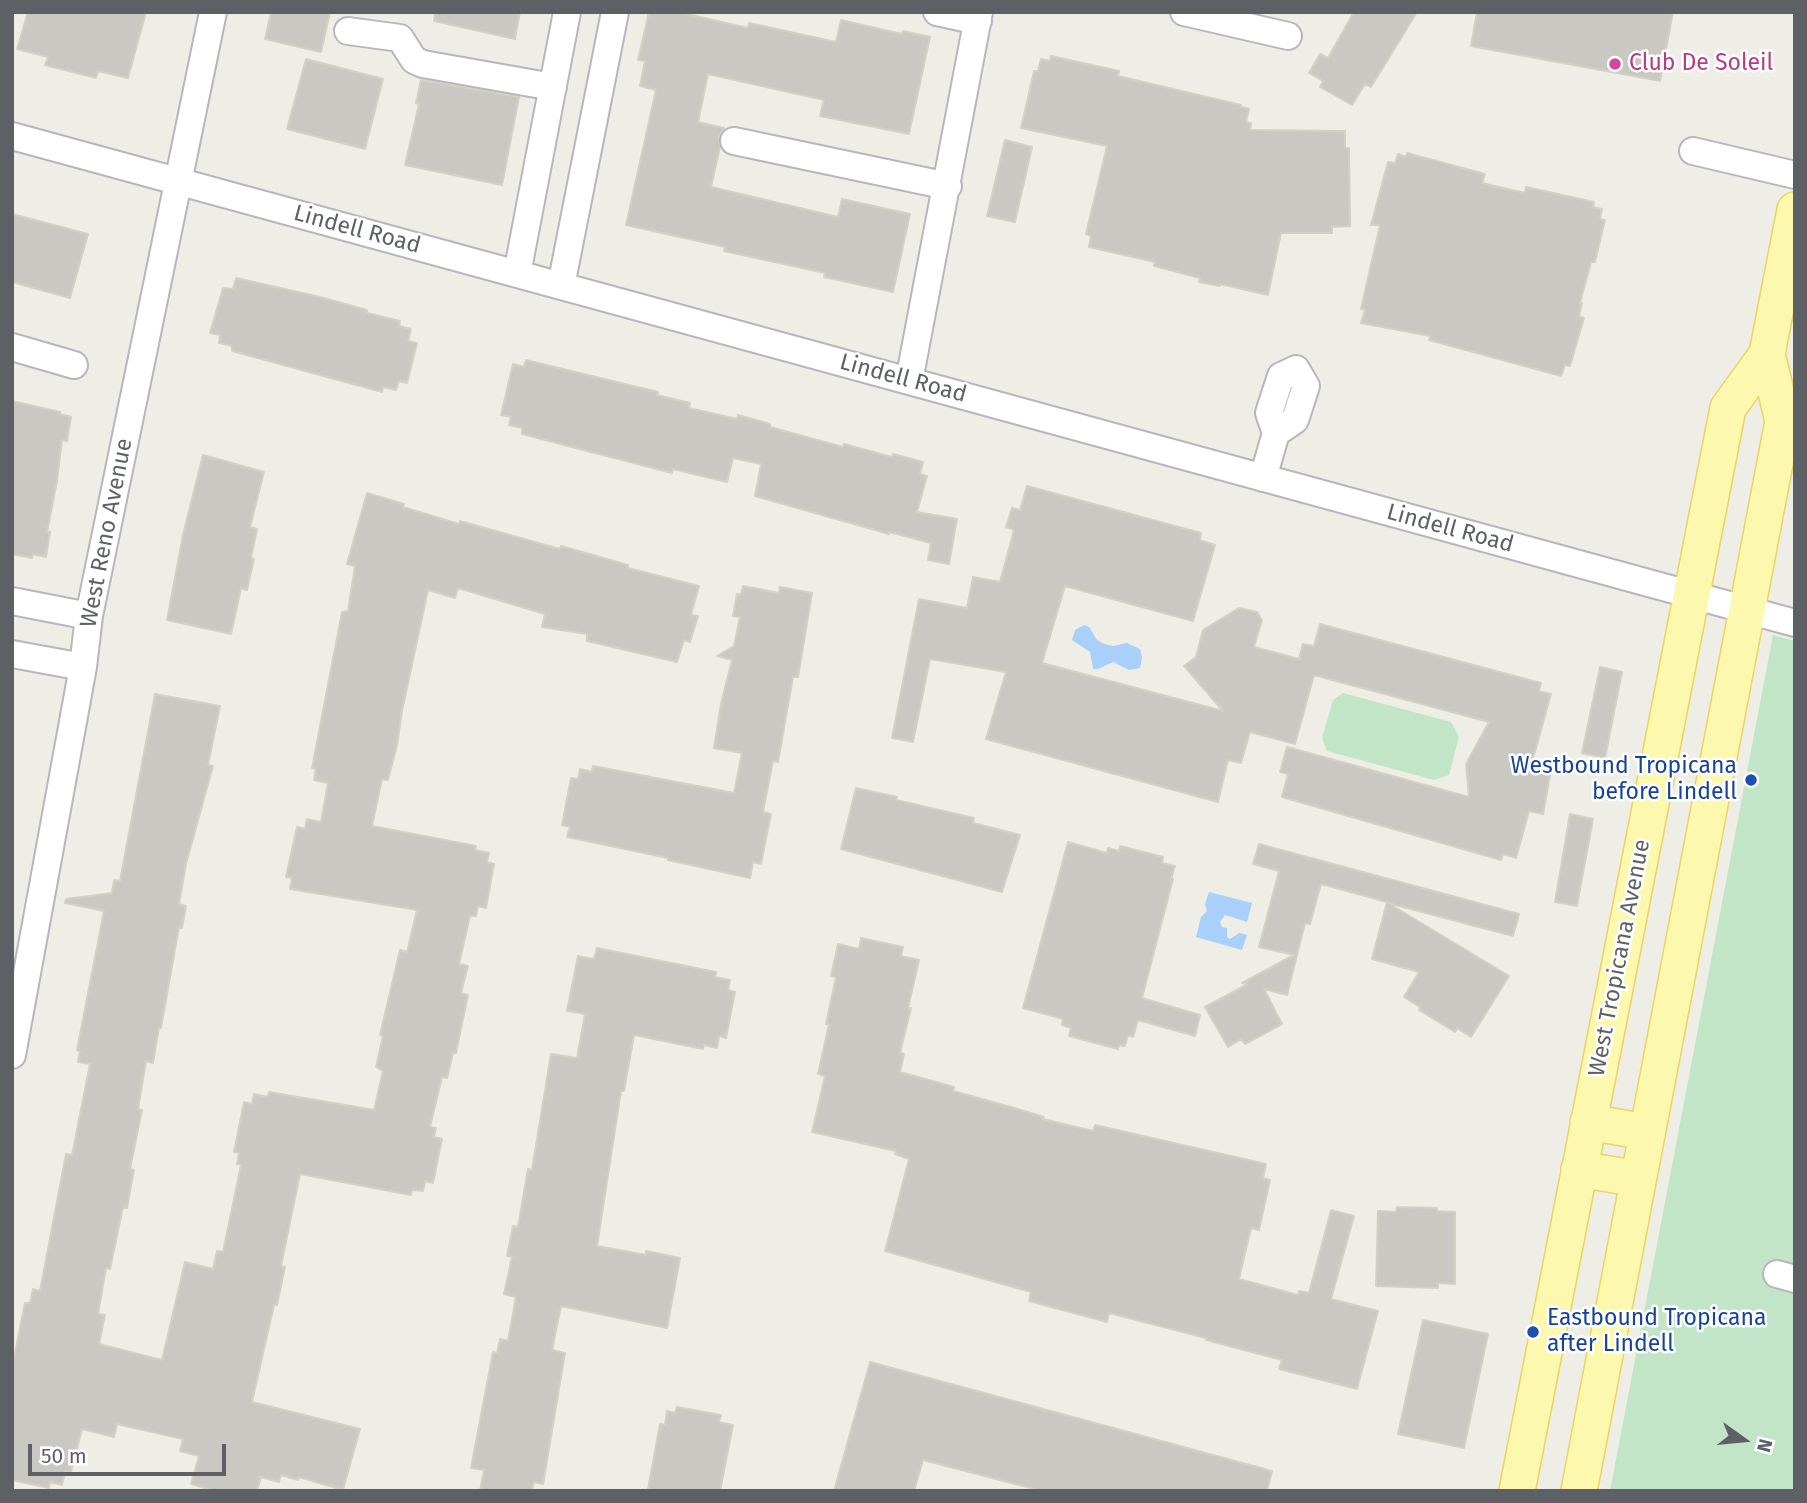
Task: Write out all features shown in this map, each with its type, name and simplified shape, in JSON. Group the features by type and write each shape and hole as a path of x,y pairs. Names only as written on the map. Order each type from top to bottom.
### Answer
{"main road":[{"name":"West Tropicana Avenue","path":"1579,1491 1783,421 1767,354 1795,210"},
{"name":"West Tropicana Avenue","path":"1517,1491 1728,408 1767,354"},
{"path":"1588,1122 1647,1132"},
{"path":"1579,1168 1638,1179"}],"street":[{"name":"West Reno Avenue","path":"12,1055 83,667 89,616 213,12"},
{"path":"517,274 567,12"},
{"path":"561,286 615,12"},
{"path":"909,381 979,17 937,12"},
{"path":"1184,12 1288,36"},
{"path":"348,31 400,38 414,60 423,64 553,87"},
{"name":"Lindell Road","path":"12,136 1795,623"},
{"path":"734,141 948,186"},
{"path":"1693,151 1795,175"},
{"path":"12,347 74,365"},
{"path":"1263,478 1276,433"},
{"path":"12,601 89,616"},
{"path":"12,654 83,667"}],"green space":[{"path":"1773,635 1795,641 1795,1491 1610,1491"},
{"path":"1343,693 1451,722 1459,737 1449,775 1434,780 1327,751 1322,738 1333,700"}],"water":[{"path":"1084,625 1104,644 1113,646 1127,643 1140,649 1140,668 1129,670 1113,662 1093,669 1090,652 1072,640 1075,630"},
{"path":"1209,892 1252,903 1247,922 1225,915 1220,922 1222,927 1227,928 1227,937 1230,939 1239,933 1247,935 1242,950 1196,937 1201,917 1207,911 1205,904"}],"building":[{"path":"28,12 146,12 128,78 98,71 96,78 45,65 48,57 17,49"},
{"path":"271,12 330,12 321,52 265,39"},
{"path":"435,12 520,12 515,39 434,21"},
{"path":"649,12 678,12 748,28 749,23 836,42 841,20 902,34 903,31 930,37 909,134 820,116 824,100 708,74 698,122 724,128 719,137 720,147 711,187 838,217 842,199 910,214 893,292 824,277 825,273 724,251 725,247 626,225 656,90 640,86 645,61 638,60"},
{"path":"1354,12 1417,12 1371,87 1365,84 1352,105 1320,87 1323,81 1309,73 1320,54 1328,58"},
{"name":"Club De Soleil","path":"1477,12 1673,12 1660,81 1471,46"},
{"path":"1051,56 1119,71 1118,76 1241,105 1249,109 1246,122 1251,123 1250,130 1345,131 1345,148 1349,148 1350,226 1332,227 1332,233 1281,233 1268,295 1199,282 1200,278 1154,266 1155,262 1089,247 1091,236 1086,234 1107,146 1021,128 1034,71 1038,71 1041,59 1050,61"},
{"path":"306,59 383,79 365,149 287,129"},
{"path":"421,80 519,97 502,185 405,165 419,104 416,103"},
{"path":"1005,140 1032,147 1015,222 987,216"},
{"path":"1407,153 1485,174 1482,183 1525,193 1526,187 1594,202 1593,207 1602,209 1600,219 1605,220 1595,262 1591,262 1580,303 1579,316 1584,318 1570,366 1565,365 1561,376 1429,340 1430,336 1361,323 1365,310 1361,309 1380,225 1371,225 1388,162 1395,163 1398,154 1406,157"},
{"path":"12,214 88,234 70,298 12,282"},
{"path":"236,278 320,297 400,321 399,326 411,329 408,341 417,343 407,383 399,381 396,390 383,387 382,392 232,351 232,346 219,343 220,335 210,333 223,288 233,289"},
{"path":"526,360 658,392 657,395 690,403 689,408 737,419 738,415 770,424 770,427 843,447 844,444 923,462 920,474 927,476 917,512 957,519 949,564 928,560 931,543 889,534 755,496 761,464 733,458 727,482 673,469 672,473 522,434 522,428 509,425 511,417 501,415 513,364 524,367"},
{"path":"12,401 71,417 67,441 62,440 47,532 50,532 46,557 33,554 32,558 12,554"},
{"path":"203,455 264,472 250,527 257,529 251,558 254,559 247,590 241,588 231,634 167,620 183,535"},
{"path":"1027,486 1201,533 1200,540 1215,545 1193,621 1065,586 1042,663 1223,711 1184,666 1196,657 1203,630 1239,608 1257,612 1262,620 1254,647 1299,659 1303,644 1314,646 1320,624 1541,683 1539,691 1551,694 1531,766 1551,770 1543,814 1529,811 1516,858 1503,854 1501,860 1282,797 1288,774 1280,772 1287,747 1469,797 1466,764 1489,722 1314,675 1295,744 1250,732 1241,763 1228,760 1218,802 986,739 1006,672 930,659 913,742 892,738 919,599 967,608 973,577 1000,582 1014,530 1006,527 1012,508 1020,510"},
{"path":"367,493 459,524 460,521 560,549 561,546 628,565 628,568 699,586 691,615 698,616 690,642 684,640 677,662 587,641 587,634 542,627 545,614 458,588 455,598 428,590 397,745 388,780 382,779 372,826 476,846 475,850 489,853 487,862 494,864 486,908 478,906 476,916 470,916 459,964 468,966 461,993 468,995 456,1053 453,1053 447,1078 442,1077 430,1127 436,1128 434,1137 442,1139 433,1183 425,1181 423,1191 412,1190 411,1195 300,1174 281,1266 285,1267 277,1305 274,1305 252,1402 360,1429 343,1490 299,1477 298,1480 281,1475 279,1482 261,1477 257,1491 215,1491 191,1484 199,1456 180,1451 183,1439 117,1424 114,1437 82,1429 71,1472 65,1471 62,1485 50,1482 49,1488 12,1480 12,1368 25,1303 30,1303 33,1289 40,1291 66,1154 72,1155 90,1064 78,1062 80,1051 77,1050 104,911 65,903 66,899 112,893 114,880 120,881 155,694 220,706 208,765 213,766 186,864 179,904 186,906 182,928 179,927 153,1063 146,1061 138,1109 142,1110 130,1169 134,1170 127,1208 123,1207 110,1269 106,1268 98,1314 105,1315 99,1344 162,1360 185,1262 213,1269 217,1251 223,1252 241,1165 237,1164 239,1153 234,1152 244,1102 252,1104 254,1094 268,1097 269,1092 374,1110 383,1071 376,1067 383,1036 380,1035 400,950 407,952 417,910 290,889 292,878 286,877 297,827 305,829 307,819 321,822 328,783 314,780 316,769 312,768 342,612 348,611 355,566 347,564"},
{"path":"743,586 779,593 780,587 812,593 798,677 793,677 778,762 773,761 763,812 771,814 761,864 753,862 750,878 567,837 570,827 562,825 571,778 578,779 580,769 592,772 593,766 734,793 742,753 714,748 732,660 717,656 734,646 740,617 733,616 737,594 741,595"},
{"path":"1600,667 1622,672 1605,758 1582,753"},
{"path":"856,788 974,818 973,823 1020,835 1002,892 841,849"},
{"path":"1570,814 1593,819 1577,906 1555,902"},
{"path":"1068,842 1107,853 1108,848 1119,851 1120,846 1163,857 1162,863 1175,866 1142,998 1200,1015 1195,1036 1138,1020 1133,1037 1128,1035 1125,1046 1119,1045 1118,1049 1069,1036 1071,1028 1062,1025 1063,1019 1023,1008"},
{"path":"1259,844 1519,914 1513,936 1388,903 1509,976 1471,1037 1457,1028 1455,1032 1419,1010 1420,1007 1404,997 1419,972 1372,959 1387,902 1321,884 1310,924 1305,923 1287,995 1264,989 1282,1024 1245,1044 1241,1039 1228,1047 1205,1007 1294,955 1259,947 1279,871 1253,864"},
{"path":"861,938 903,947 901,956 919,960 900,1053 904,1054 900,1072 954,1087 953,1091 1044,1117 1043,1119 1093,1131 1095,1125 1266,1164 1263,1178 1270,1180 1259,1230 1251,1228 1239,1279 1298,1295 1299,1291 1309,1293 1331,1210 1354,1216 1331,1299 1378,1311 1357,1389 1279,1369 1282,1360 1206,1338 1109,1313 1107,1322 1029,1301 1031,1292 885,1251 909,1159 895,1154 896,1151 812,1132 825,1076 818,1074 829,1024 826,1024 836,977 831,976 838,944 859,949"},
{"path":"597,948 716,972 715,977 730,980 728,990 735,992 726,1038 719,1036 717,1048 704,1045 703,1049 634,1035 624,1091 621,1091 597,1246 680,1258 667,1328 561,1306 552,1350 565,1353 543,1484 534,1482 532,1491 480,1491 484,1470 471,1468 493,1352 497,1353 500,1339 508,1341 516,1297 504,1294 512,1257 507,1256 513,1226 518,1227 528,1169 532,1170 551,1054 577,1058 585,1014 567,1011 578,956 594,959"},
{"path":"1397,1207 1437,1208 1437,1211 1455,1212 1455,1284 1438,1283 1438,1288 1376,1286 1378,1211 1396,1212"},
{"path":"1423,1320 1488,1334 1464,1448 1398,1434"},
{"path":"870,1362 1272,1471 1267,1491 1042,1491 923,1460 914,1491 834,1491"},
{"path":"677,1407 721,1415 719,1422 733,1425 720,1491 648,1489 660,1424 665,1425 667,1411 675,1413"}],"place":[{"name":"Club De Soleil","path":"1615,64"},
{"name":"Westbound Tropicana before Lindell","path":"1751,780"},
{"name":"Eastbound Tropicana after Lindell","path":"1533,1332"}]}
